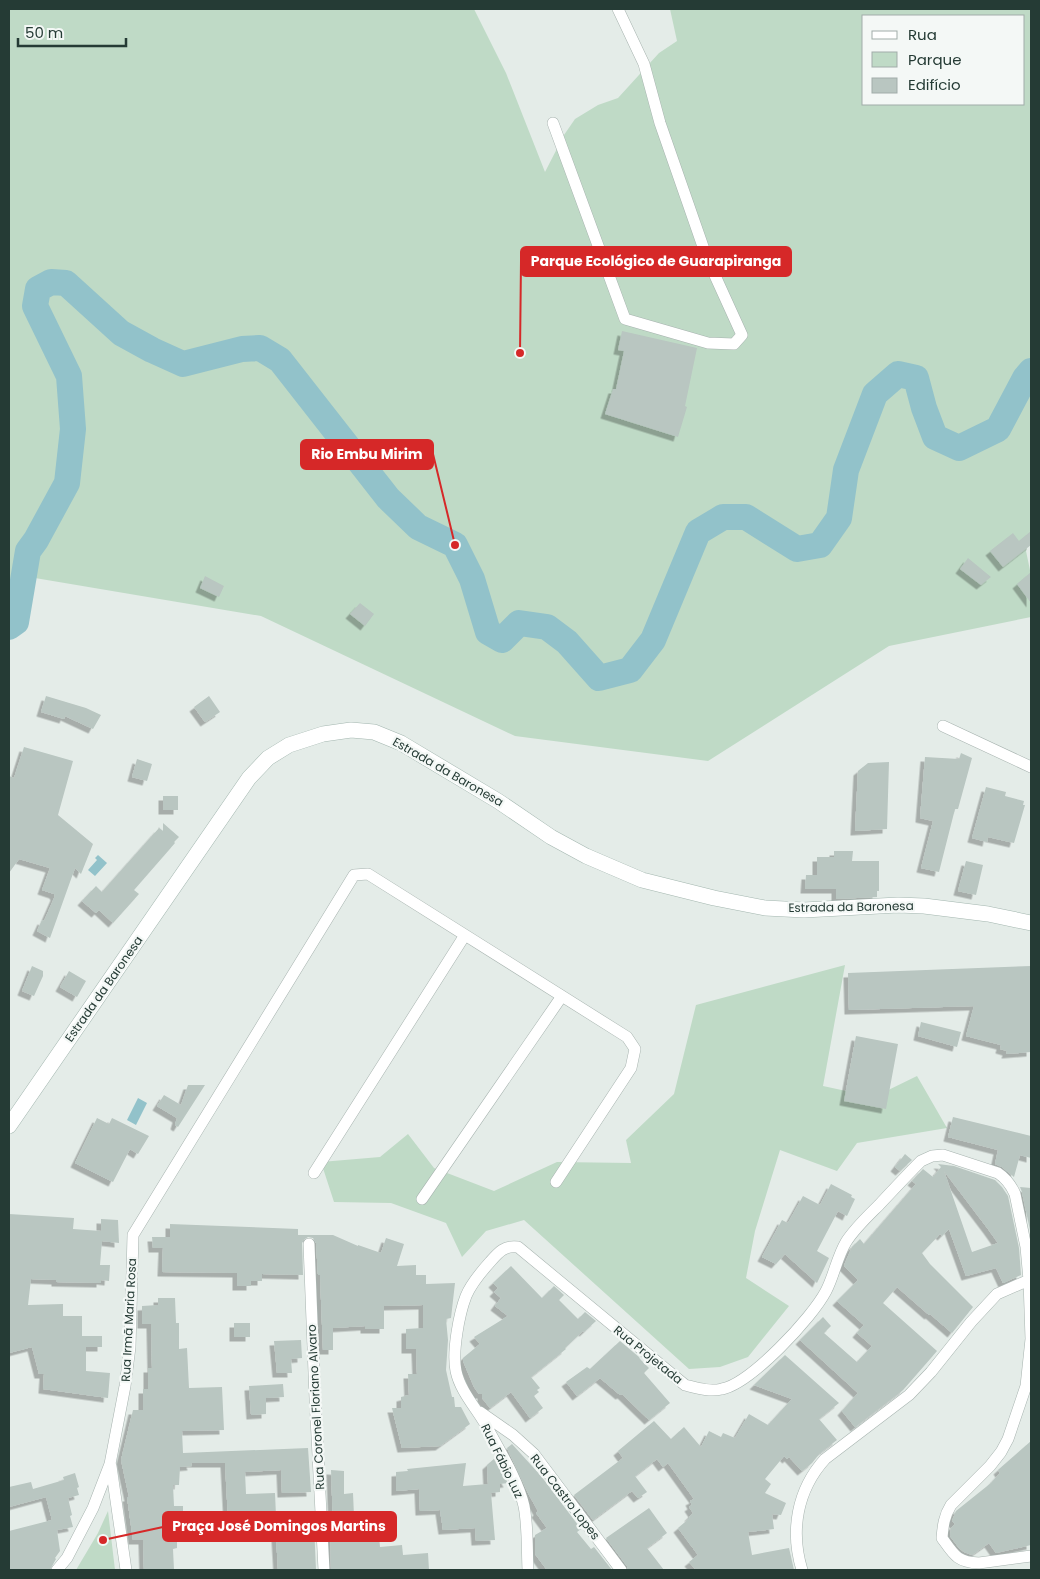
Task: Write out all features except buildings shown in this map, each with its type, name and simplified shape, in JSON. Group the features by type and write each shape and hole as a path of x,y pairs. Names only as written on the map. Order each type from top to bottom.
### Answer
{"main road":[{"name":"Estrada da Baronesa","path":"9,1126 249,778 268,758 289,745 323,734 351,730 374,732 401,743 498,801 551,837 586,856 642,880 714,898 766,908 804,910 898,905 924,906 988,914 1031,923"}],"street":[{"path":"553,123 625,319 708,343 734,344 742,334 707,258 660,122 644,64 618,9"},
{"path":"943,726 1031,767"},
{"name":"Rua Irmã Maria Rosa","path":"57,1570 66,1558 93,1508 110,1464 125,1386 130,1347 133,1235 354,875 368,874 466,935"},
{"path":"314,1173 466,935 627,1037 634,1049 631,1068 556,1182"},
{"path":"422,1199 562,996"},
{"name":"Rua Projetada","path":"478,1411 460,1384 454,1357 455,1340 466,1296 479,1275 500,1250 506,1247 518,1247 685,1385 706,1390 721,1390 734,1385 800,1328 826,1291 847,1241 921,1161 932,1156 943,1155 998,1173 1006,1178 1015,1194 1026,1247 1031,1339 1029,1385 1008,1439 990,1466 946,1512 942,1538 954,1556 970,1562 979,1563 1031,1556"},
{"name":"Rua Coronel Floriano Alvaro","path":"309,1244 324,1570"},
{"path":"802,1570 796,1542 796,1518 809,1481 816,1470 825,1459 909,1395 931,1372 970,1322 997,1294 1029,1280"},
{"name":"Rua Fábio Luz","path":"478,1411 520,1494 526,1519 528,1570"},
{"name":"Rua Castro Lopes","path":"478,1411 513,1435 534,1454 621,1570"},
{"path":"110,1464 126,1570"}],"green space":[{"path":"9,9 474,9 506,73 545,172 564,135 575,119 598,105 618,98 659,53 677,41 670,9 1031,9 1031,532 1026,551 1031,575 1031,617 889,646 708,761 515,736 261,616 35,578 9,599"},
{"path":"845,965 823,1086 874,1097 917,1076 947,1128 857,1143 837,1171 780,1150 755,1231 746,1278 789,1306 748,1357 720,1367 689,1369 524,1220 486,1231 462,1257 446,1223 391,1203 334,1202 321,1162 380,1157 408,1134 434,1168 494,1191 557,1162 631,1163 626,1140 674,1094 696,1005"},
{"path":"108,1511 115,1570 76,1570 98,1533"}],"water":[{"path":"98,855 107,863 95,876 88,870 97,860 95,858"},
{"path":"138,1098 147,1103 136,1125 127,1120"}],"waterway":[{"path":"9,627 16,622 28,551 67,483 73,429 69,376 35,306 38,289 51,282 66,283 121,333 183,364 242,349 260,348 280,360 388,498 418,527 455,545 472,579 488,632 502,640 519,623 547,627 567,642 599,678 630,670 653,640 698,532 723,517 746,517 797,549 820,545 839,518 846,470 875,394 898,374 916,378 924,408 935,437 959,448 998,429 1025,378 1031,371"}],"place":[{"name":"Parque Ecológico de Guarapiranga","path":"520,353"},
{"name":"Rio Embu Mirim","path":"455,545"},
{"name":"Praça José Domingos Martins","path":"103,1540"}]}
